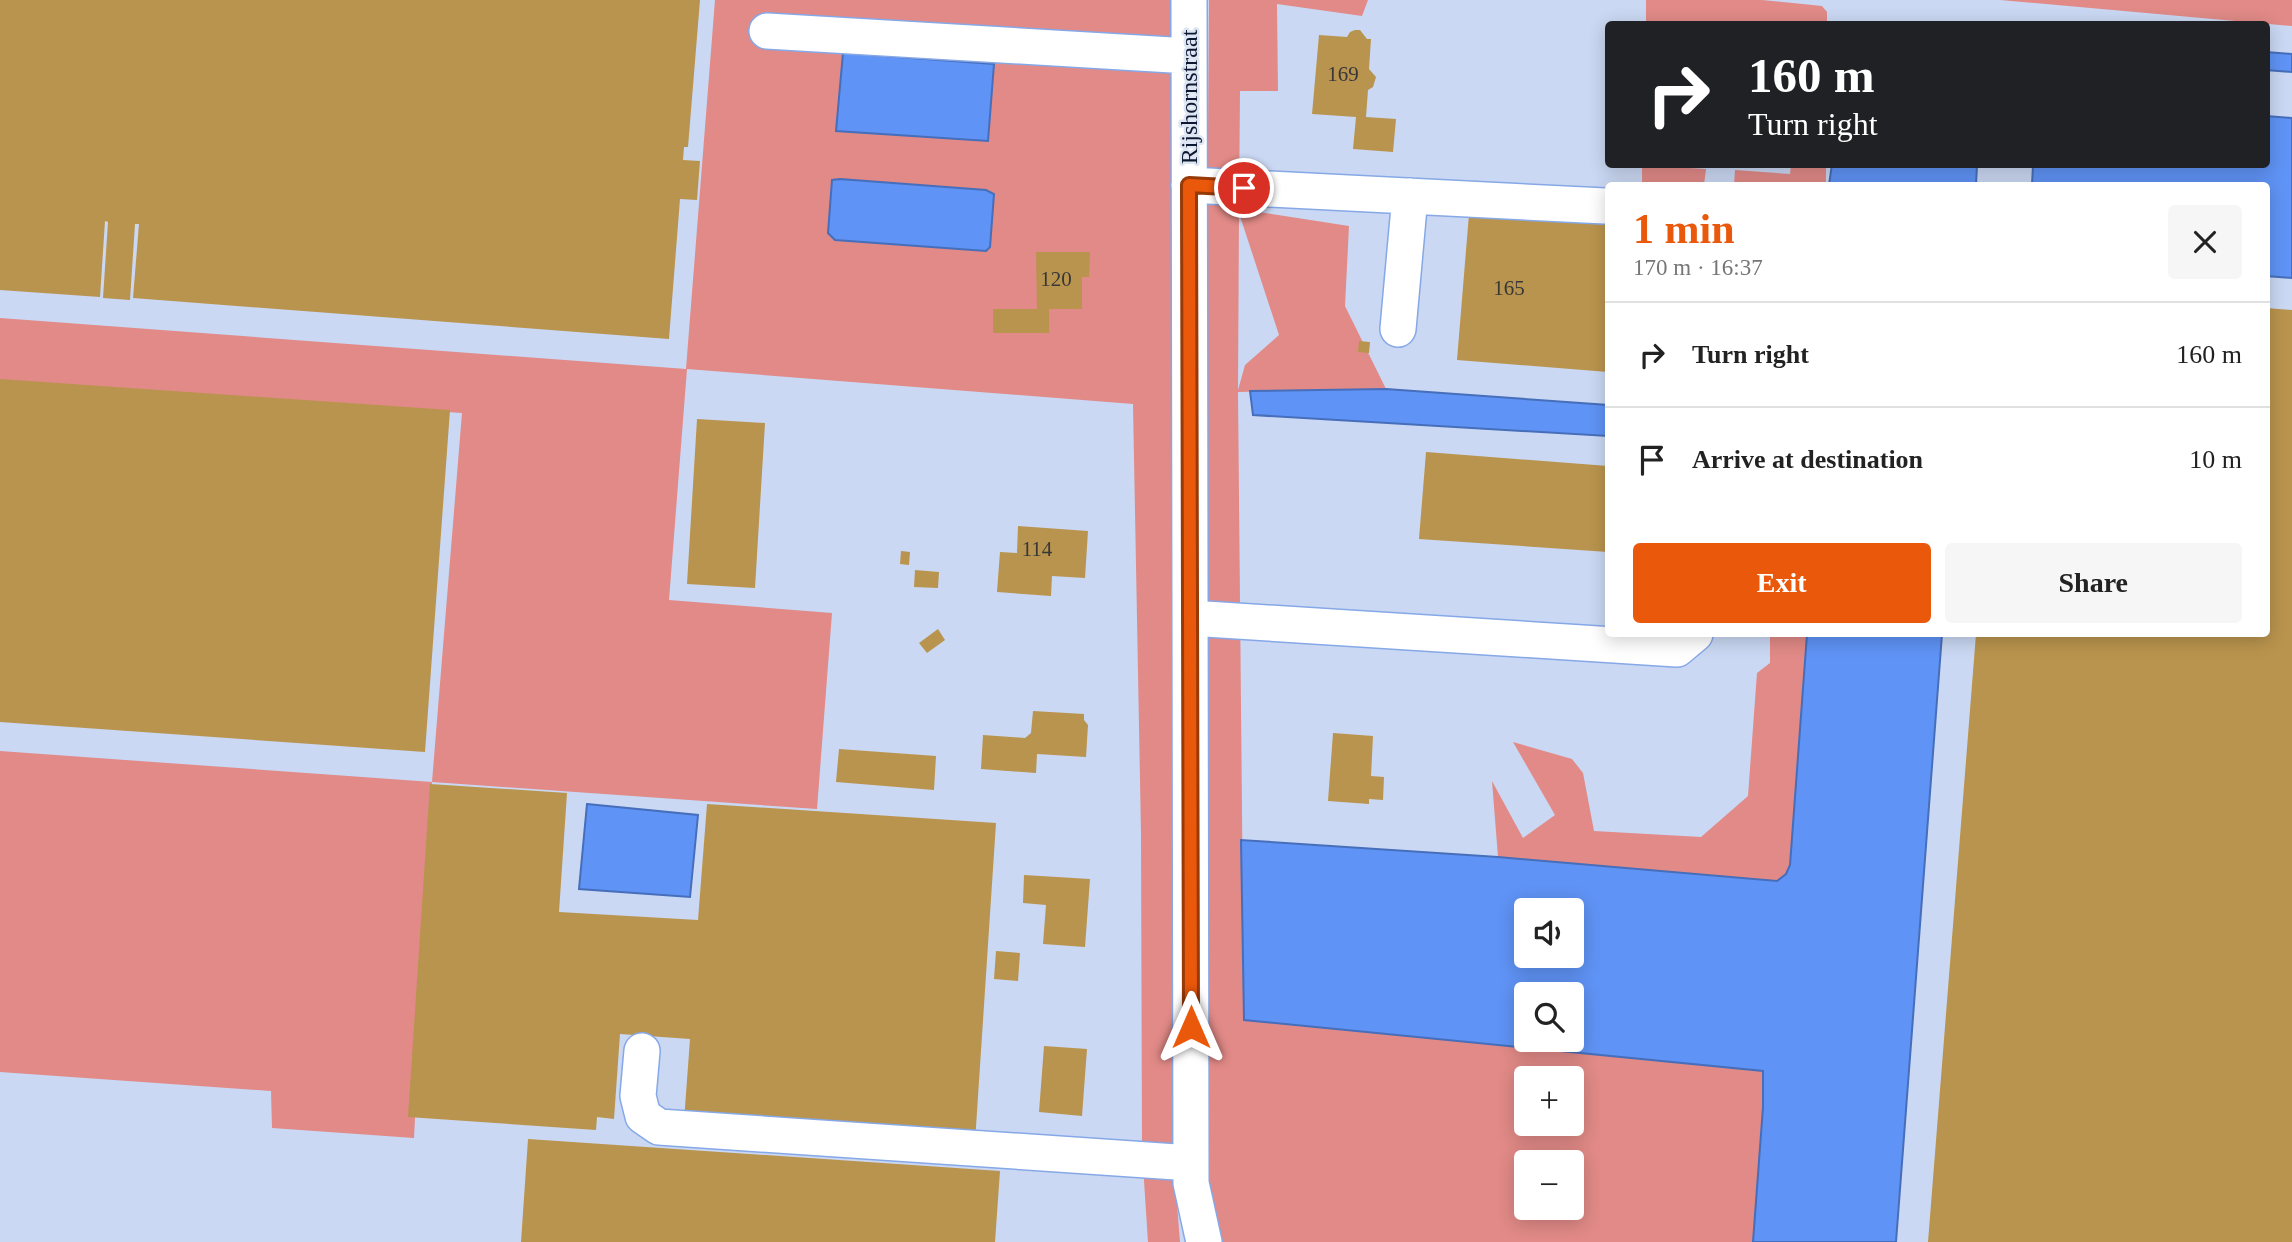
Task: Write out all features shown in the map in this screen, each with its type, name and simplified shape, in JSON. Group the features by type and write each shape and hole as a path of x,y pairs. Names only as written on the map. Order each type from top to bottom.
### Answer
{"street":[{"name":"Rijshornstraat","path":"1189,0 1191,1183 1204,1242"},
{"path":"767,31 1189,56"},
{"path":"1189,185 1605,206"},
{"path":"1398,329 1410,196"},
{"path":"1189,618 1677,649 1691,637"},
{"path":"642,1051 638,1096 643,1116 659,1127 1191,1163"}],"shaded area":[{"path":"715,0 1176,0 1173,1153 1180,1242 1148,1242 1142,1150 1141,833 1133,404 687,369 669,600 832,613 817,809 432,782 462,413 0,383 0,318 686,369","holes":["832,180 986,190 994,194 986,251 834,240"]},
{"path":"1209,0 1368,0 1362,16 1277,4 1278,91 1240,91 1239,209 1349,226 1345,306 1386,389 1238,392 1244,1020 1514,1047 1514,1052 1570,1052 1763,1071 1763,1107 1753,1242 1215,1242 1207,1182 1206,410","holes":["1239,213 1279,335 1245,365 1238,390"]},
{"path":"1646,0 1762,0 1822,6 1827,12 1827,21 1646,21"},
{"path":"2000,0 2292,0 2292,26 2270,24 2270,21 2236,21"},
{"path":"1642,168 1706,169 1704,182 1642,182"},
{"path":"1791,168 1826,168 1826,182 1734,182 1735,170 1790,174"},
{"path":"1770,637 1807,637 1790,865 1786,874 1777,881 1498,857 1492,781 1523,838 1555,815 1513,742 1572,759 1583,773 1594,831 1701,837 1748,796 1757,673 1770,663"},
{"path":"0,751 432,782 414,1138 272,1128 271,1091 0,1072"}],"water":[{"path":"2270,52 2292,54 2292,72 2270,70"},
{"path":"843,53 994,64 988,141 836,131"},
{"path":"2270,116 2292,118 2292,278 2270,276 2270,182 2032,182 2033,168 2270,168"},
{"path":"1831,168 1977,168 1976,182 1829,182"},
{"path":"832,180 986,190 994,194 990,247 986,251 835,240 828,233"},
{"path":"1386,389 1605,405 1605,436 1253,415 1250,391"},
{"path":"1807,637 1942,637 1896,1242 1753,1242 1763,1107 1763,1071 1570,1052 1584,1052 1584,982 1514,982 1514,1047 1244,1020 1241,840 1498,857 1777,881 1786,874 1790,865"},
{"path":"587,804 698,815 690,897 579,889"}],"building":[{"path":"0,0 700,0 688,147 684,147 683,160 700,161 697,200 680,199 669,339 133,298 139,224 135,224 130,300 103,298 108,222 105,221 100,297 0,290"},
{"path":"1355,30 1360,30 1367,39 1371,39 1369,69 1376,77 1373,87 1368,90 1366,117 1396,119 1393,152 1353,149 1356,117 1312,114 1319,35 1347,37"},
{"path":"1469,214 1605,225 1605,372 1457,360"},
{"path":"1036,252 1090,252 1089,277 1082,277 1082,309 1049,309 1049,333 993,333 993,309 1037,309"},
{"path":"2270,308 2292,310 2292,1242 1928,1242 1976,637 2270,637"},
{"path":"1359,341 1370,342 1369,353 1358,352"},
{"path":"0,379 450,410 425,752 0,722"},
{"path":"697,419 765,423 755,588 687,584"},
{"path":"1426,452 1605,466 1605,552 1419,539"},
{"path":"1018,526 1088,531 1085,578 1052,576 1051,596 997,592 1000,552 1017,553"},
{"path":"901,551 910,552 909,565 900,564"},
{"path":"915,570 939,572 938,588 914,587"},
{"path":"938,629 945,640 927,653 919,643"},
{"path":"1033,711 1084,714 1088,725 1086,757 1037,754 1036,773 981,769 983,735 1025,738 1031,733"},
{"path":"1333,733 1373,736 1371,776 1384,777 1383,800 1369,799 1369,804 1328,801"},
{"path":"839,749 936,756 934,790 836,782"},
{"path":"430,784 567,793 559,912 698,920 707,804 996,823 975,1142 684,1121 690,1039 620,1034 614,1119 597,1117 596,1130 408,1117"},
{"path":"1024,875 1090,879 1085,947 1043,944 1046,905 1023,903"},
{"path":"996,951 1020,953 1018,981 994,979"},
{"path":"1044,1046 1087,1049 1082,1116 1039,1112"},
{"path":"528,1139 1000,1171 995,1242 521,1242"}],"route":[{"path":"1191,1027 1189,185 1244,188"}]}
